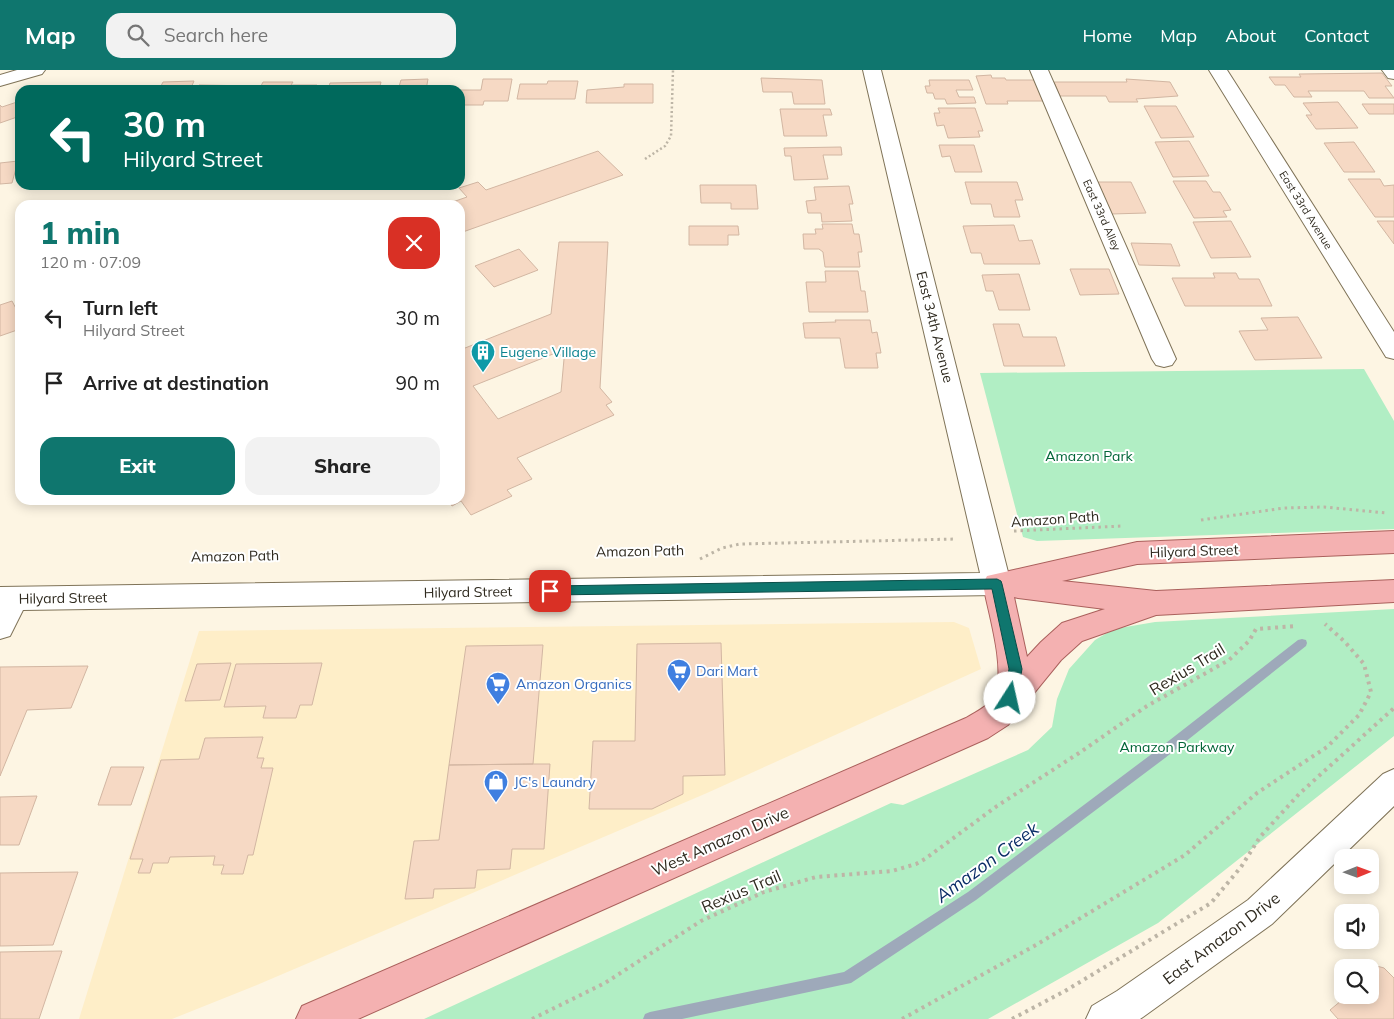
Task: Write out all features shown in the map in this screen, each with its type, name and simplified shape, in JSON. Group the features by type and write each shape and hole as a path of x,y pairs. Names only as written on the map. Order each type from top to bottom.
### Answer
{"main road":[{"name":"Hilyard Street","path":"997,584 1137,553 1394,542"},
{"name":"Hilyard Street","path":"997,584 1156,603 1394,591"},
{"name":"West Amazon Drive","path":"315,1019 977,728 997,715 1010,698 1016,669 997,584"},
{"path":"1010,698 1051,651 1072,632 1156,603"}],"street":[{"path":"0,81 36,70"},
{"name":"East 34th Avenue","path":"872,70 997,584"},
{"name":"East 33rd Alley","path":"1039,70 1164,359"},
{"name":"East 33rd Avenue","path":"1218,70 1394,350"},
{"path":"1391,70 1394,74"},
{"name":"Hilyard Street","path":"7,599 997,584"},
{"path":"0,627 7,599"},
{"name":"East Amazon Drive","path":"1105,1019 1130,1004 1260,912 1394,784"}],"path":[{"path":"645,158 665,146 671,136 673,70"},
{"path":"1200,521 1284,508 1324,507 1394,513"},
{"name":"Amazon Path","path":"696,560 722,548 740,544 924,541 986,537 1023,530 1133,526"},
{"path":"902,1019 1036,945 1185,855 1257,793 1327,747 1358,715 1371,692 1364,664 1327,624 1318,625"},
{"name":"Rexius Trail","path":"532,1019 580,997 616,977 648,953 711,915 773,888 817,877 866,875 915,864 945,847 1008,798 1091,746 1156,700 1206,675 1225,662 1242,649 1256,629 1300,626"},
{"path":"1012,1019 1065,991 1175,926 1210,903 1241,867 1260,837 1299,794 1394,708"}],"shaded area":[{"path":"954,622 969,628 981,669 707,793 252,987 172,1019 79,1019 199,631"}],"green space":[{"name":"Amazon Park","path":"1364,369 1394,421 1394,529 1037,541 1023,537 980,373"},
{"name":"Amazon Parkway","path":"1394,609 1394,736 1158,923 988,1019 424,1019 891,803 903,805 1028,750 1052,727 1057,699 1069,669 1095,640 1114,629 1155,622"}],"building":[{"path":"1382,73 1392,86 1385,86 1394,98 1369,98 1364,91 1308,91 1312,97 1294,97 1285,85 1275,85 1269,77 1301,77 1299,74"},
{"path":"991,75 992,78 1005,78 1006,80 1034,80 1043,101 1007,101 1008,104 986,104 976,76"},
{"path":"761,78 822,80 825,104 794,104 792,92 763,92"},
{"path":"428,79 427,85 400,85 401,80"},
{"path":"483,79 512,79 508,101 484,101 483,105 465,105 465,90 481,90"},
{"path":"1126,79 1170,82 1178,96 1136,99 1138,102 1109,102 1106,96 1060,96 1054,82 1127,82"},
{"path":"929,80 969,80 973,90 956,90 959,97 974,97 976,103 947,104 945,99 935,99 933,93 927,93 925,86 930,86"},
{"path":"194,81 192,85 162,85 163,82"},
{"path":"548,81 578,81 575,99 517,99 520,84 547,84"},
{"path":"263,82 293,82 291,85 262,85"},
{"path":"381,82 380,85 329,85 330,83"},
{"path":"624,84 653,84 653,103 586,103 587,90 624,87"},
{"path":"1338,102 1358,128 1316,129 1306,115 1312,115 1303,103"},
{"path":"15,103 15,118 0,123 0,105 2,107"},
{"path":"1362,104 1394,104 1394,114 1369,114"},
{"path":"1144,106 1176,106 1194,137 1161,138"},
{"path":"938,108 975,108 983,131 978,131 980,137 948,138 944,125 937,126 934,113 940,113"},
{"path":"780,109 830,109 832,115 823,115 827,136 784,136"},
{"path":"1189,141 1209,176 1173,177 1155,142"},
{"path":"1354,142 1375,172 1344,172 1324,143"},
{"path":"939,145 974,145 982,172 955,172 950,156 942,157"},
{"path":"841,147 842,155 823,155 828,179 794,180 791,156 785,156 784,148"},
{"path":"598,151 623,175 465,231 465,200 458,200 467,197 461,190 465,190 465,186 478,182 486,190"},
{"path":"15,161 12,183 0,184 0,163"},
{"path":"1348,179 1380,179 1384,186 1394,185 1394,217 1375,217"},
{"path":"1173,181 1206,181 1213,192 1220,192 1231,210 1223,211 1227,217 1194,218"},
{"path":"965,182 1017,182 1023,200 1015,200 1020,217 994,217 991,204 971,204"},
{"path":"1098,182 1131,182 1146,213 1111,214"},
{"path":"700,185 756,185 758,209 731,209 731,203 701,203"},
{"path":"849,186 853,204 849,204 852,221 822,222 821,213 808,213 806,201 816,200 814,187"},
{"path":"1231,221 1251,257 1211,258 1193,222"},
{"path":"1377,221 1394,221 1394,244"},
{"path":"822,224 852,224 854,234 859,234 862,252 858,252 860,267 825,267 823,252 819,249 804,249 803,234 816,234 815,229 823,229"},
{"path":"1014,225 1019,241 1032,240 1040,264 984,264 981,253 971,253 963,226"},
{"path":"689,226 738,226 739,235 728,235 728,245 689,245"},
{"name":"Eugene Village","path":"559,242 608,242 600,388 612,402 606,405 614,415 517,458 532,479 507,490 512,496 471,515 464,505 465,348 551,314","holes":["558,352 564,359 561,392 498,419 473,386"]},
{"path":"1131,243 1171,244 1180,266 1139,265"},
{"path":"519,249 538,270 494,287 475,266"},
{"path":"1070,269 1109,269 1119,294 1080,295"},
{"path":"825,271 858,271 861,291 865,291 868,312 809,312 806,282 826,282"},
{"path":"1213,273 1236,273 1239,279 1259,279 1272,306 1185,306 1172,278 1215,278"},
{"path":"1019,274 1030,310 999,310 993,291 986,291 982,275"},
{"path":"12,301 15,307 15,331 0,336 0,305"},
{"path":"1298,317 1322,358 1255,360 1239,331 1268,330 1261,318"},
{"path":"835,320 870,320 872,333 877,332 881,353 876,353 878,368 845,368 840,338 805,338 803,323 836,322"},
{"path":"993,324 1019,324 1023,337 1056,337 1065,366 1004,366"},
{"name":"Dari Mart","path":"721,643 725,775 683,776 683,794 652,809 589,809 593,741 635,741 637,644"},
{"name":"Amazon Organics","path":"543,645 533,764 449,765 466,646"},
{"path":"231,663 220,700 185,701 197,664"},
{"path":"322,663 312,705 300,705 296,718 263,718 266,706 224,707 236,664"},
{"path":"88,666 71,708 27,710 0,776 0,667"},
{"path":"263,737 257,758 264,758 261,768 273,768 253,855 248,855 243,874 221,874 224,865 213,865 215,856 170,857 168,863 153,863 150,873 138,873 143,859 130,859 161,760 199,759 205,738"},
{"name":"JC's Laundry","path":"550,764 544,849 512,849 510,869 477,870 475,888 434,889 433,898 405,899 414,841 439,840 449,765"},
{"path":"111,767 144,767 131,805 98,805"},
{"path":"37,796 19,845 0,845 0,797"},
{"path":"78,872 53,945 0,946 0,873"},
{"path":"62,951 39,1019 0,1019 0,952"},
{"path":"1379,967 1384,968 1394,978 1394,1019 1338,1019 1330,1010 1337,1004 1379,1004"}],"waterway":[{"name":"Amazon Creek","path":"650,1019 846,978 972,896 1161,754 1302,643"}],"place":[{"name":"Eugene Village","path":"483,373"},
{"name":"Dari Mart","path":"679,692"},
{"name":"Amazon Organics","path":"498,705"},
{"name":"JC's Laundry","path":"496,803"}],"route":[{"path":"550,591 997,584 1016,669 1010,698"}]}
